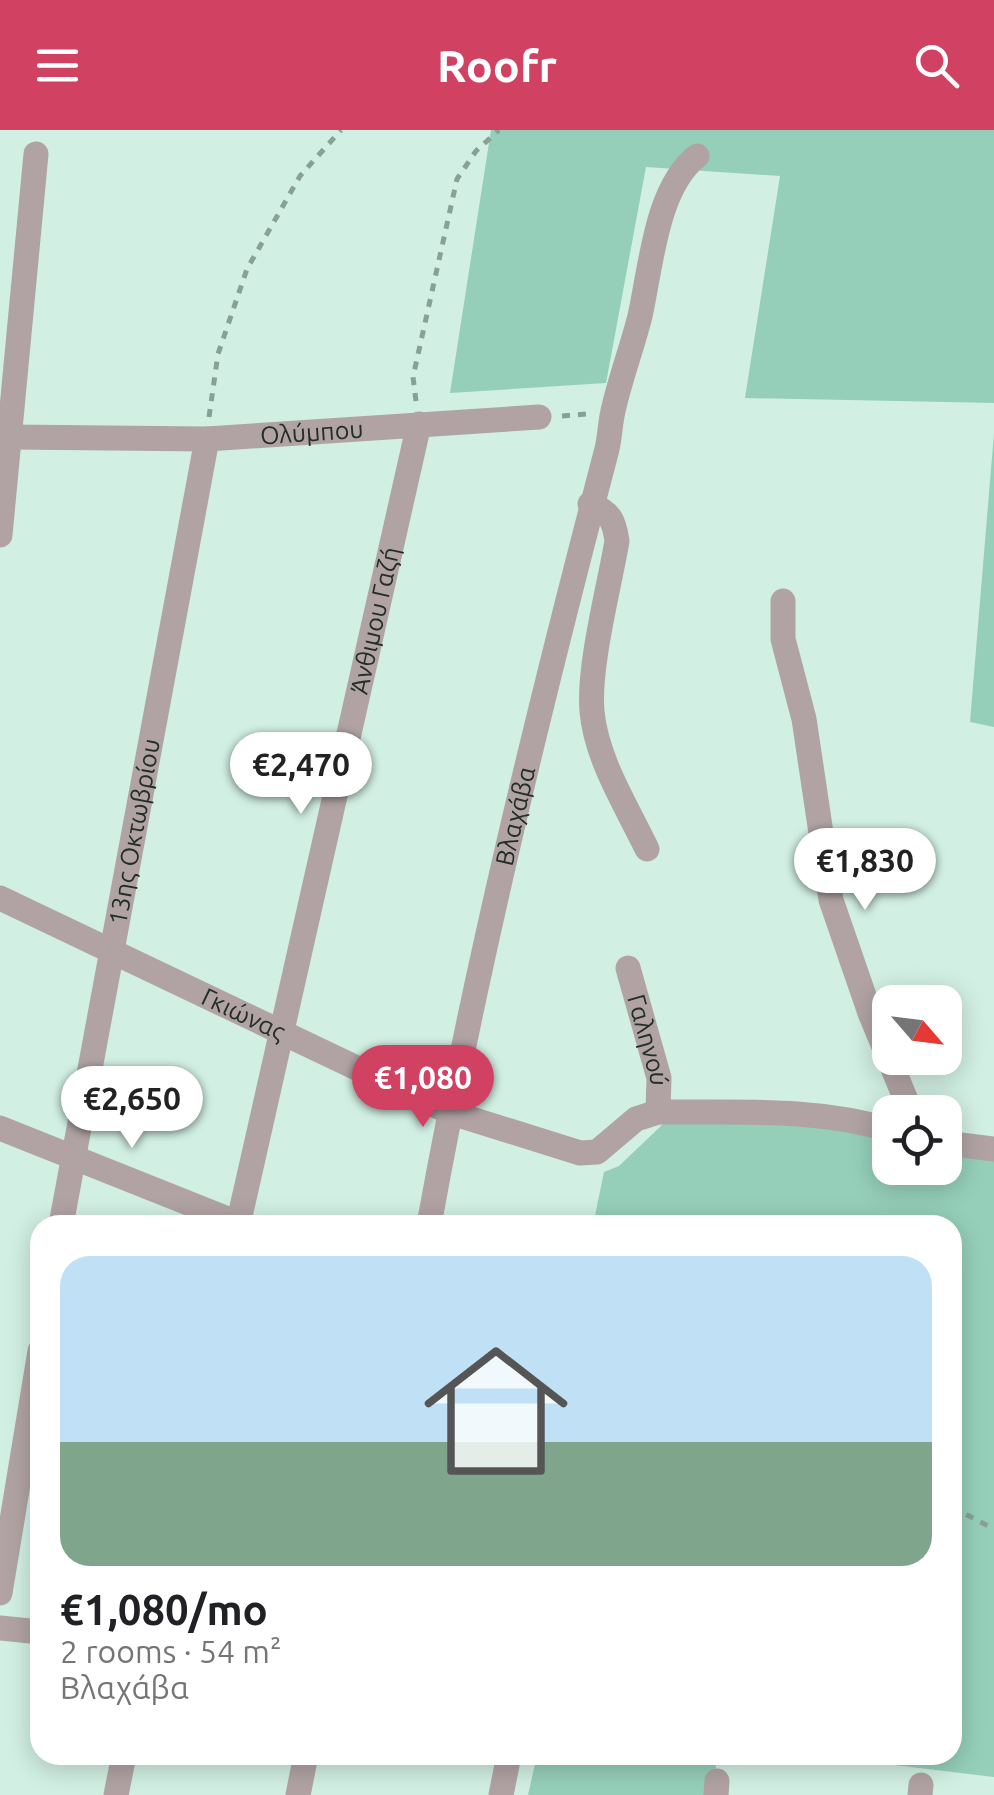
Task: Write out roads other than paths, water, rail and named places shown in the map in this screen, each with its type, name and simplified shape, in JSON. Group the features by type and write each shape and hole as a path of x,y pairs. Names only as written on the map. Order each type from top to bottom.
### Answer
{"street":[{"path":"0,535 36,154"},
{"name":"Βλαχάβα","path":"431,1215 450,1112 590,504 607,449 612,412 669,197 684,166 697,156"},
{"name":"Ολύμπου","path":"10,437 206,439 539,417"},
{"name":"Άνθιμου Γαζή","path":"242,1215 419,424"},
{"name":"13ης Οκτωβρίου","path":"63,1215 206,439"},
{"path":"590,504 608,512 617,541 592,711 602,749 647,849"},
{"path":"783,600 783,639 804,719 831,900 876,1032 904,1095"},
{"name":"Γκιώνας","path":"0,898 450,1112 580,1153 597,1152 636,1119 658,1112"},
{"name":"Γαληνού","path":"628,968 659,1078 658,1112"},
{"path":"658,1112 808,1114 872,1125"},
{"path":"0,1128 217,1215"},
{"path":"962,1144 994,1149"},
{"path":"0,1593 30,1411"},
{"path":"0,1628 30,1631"},
{"path":"116,1795 122,1765"},
{"path":"298,1795 304,1765"},
{"path":"501,1795 508,1765"}]}
